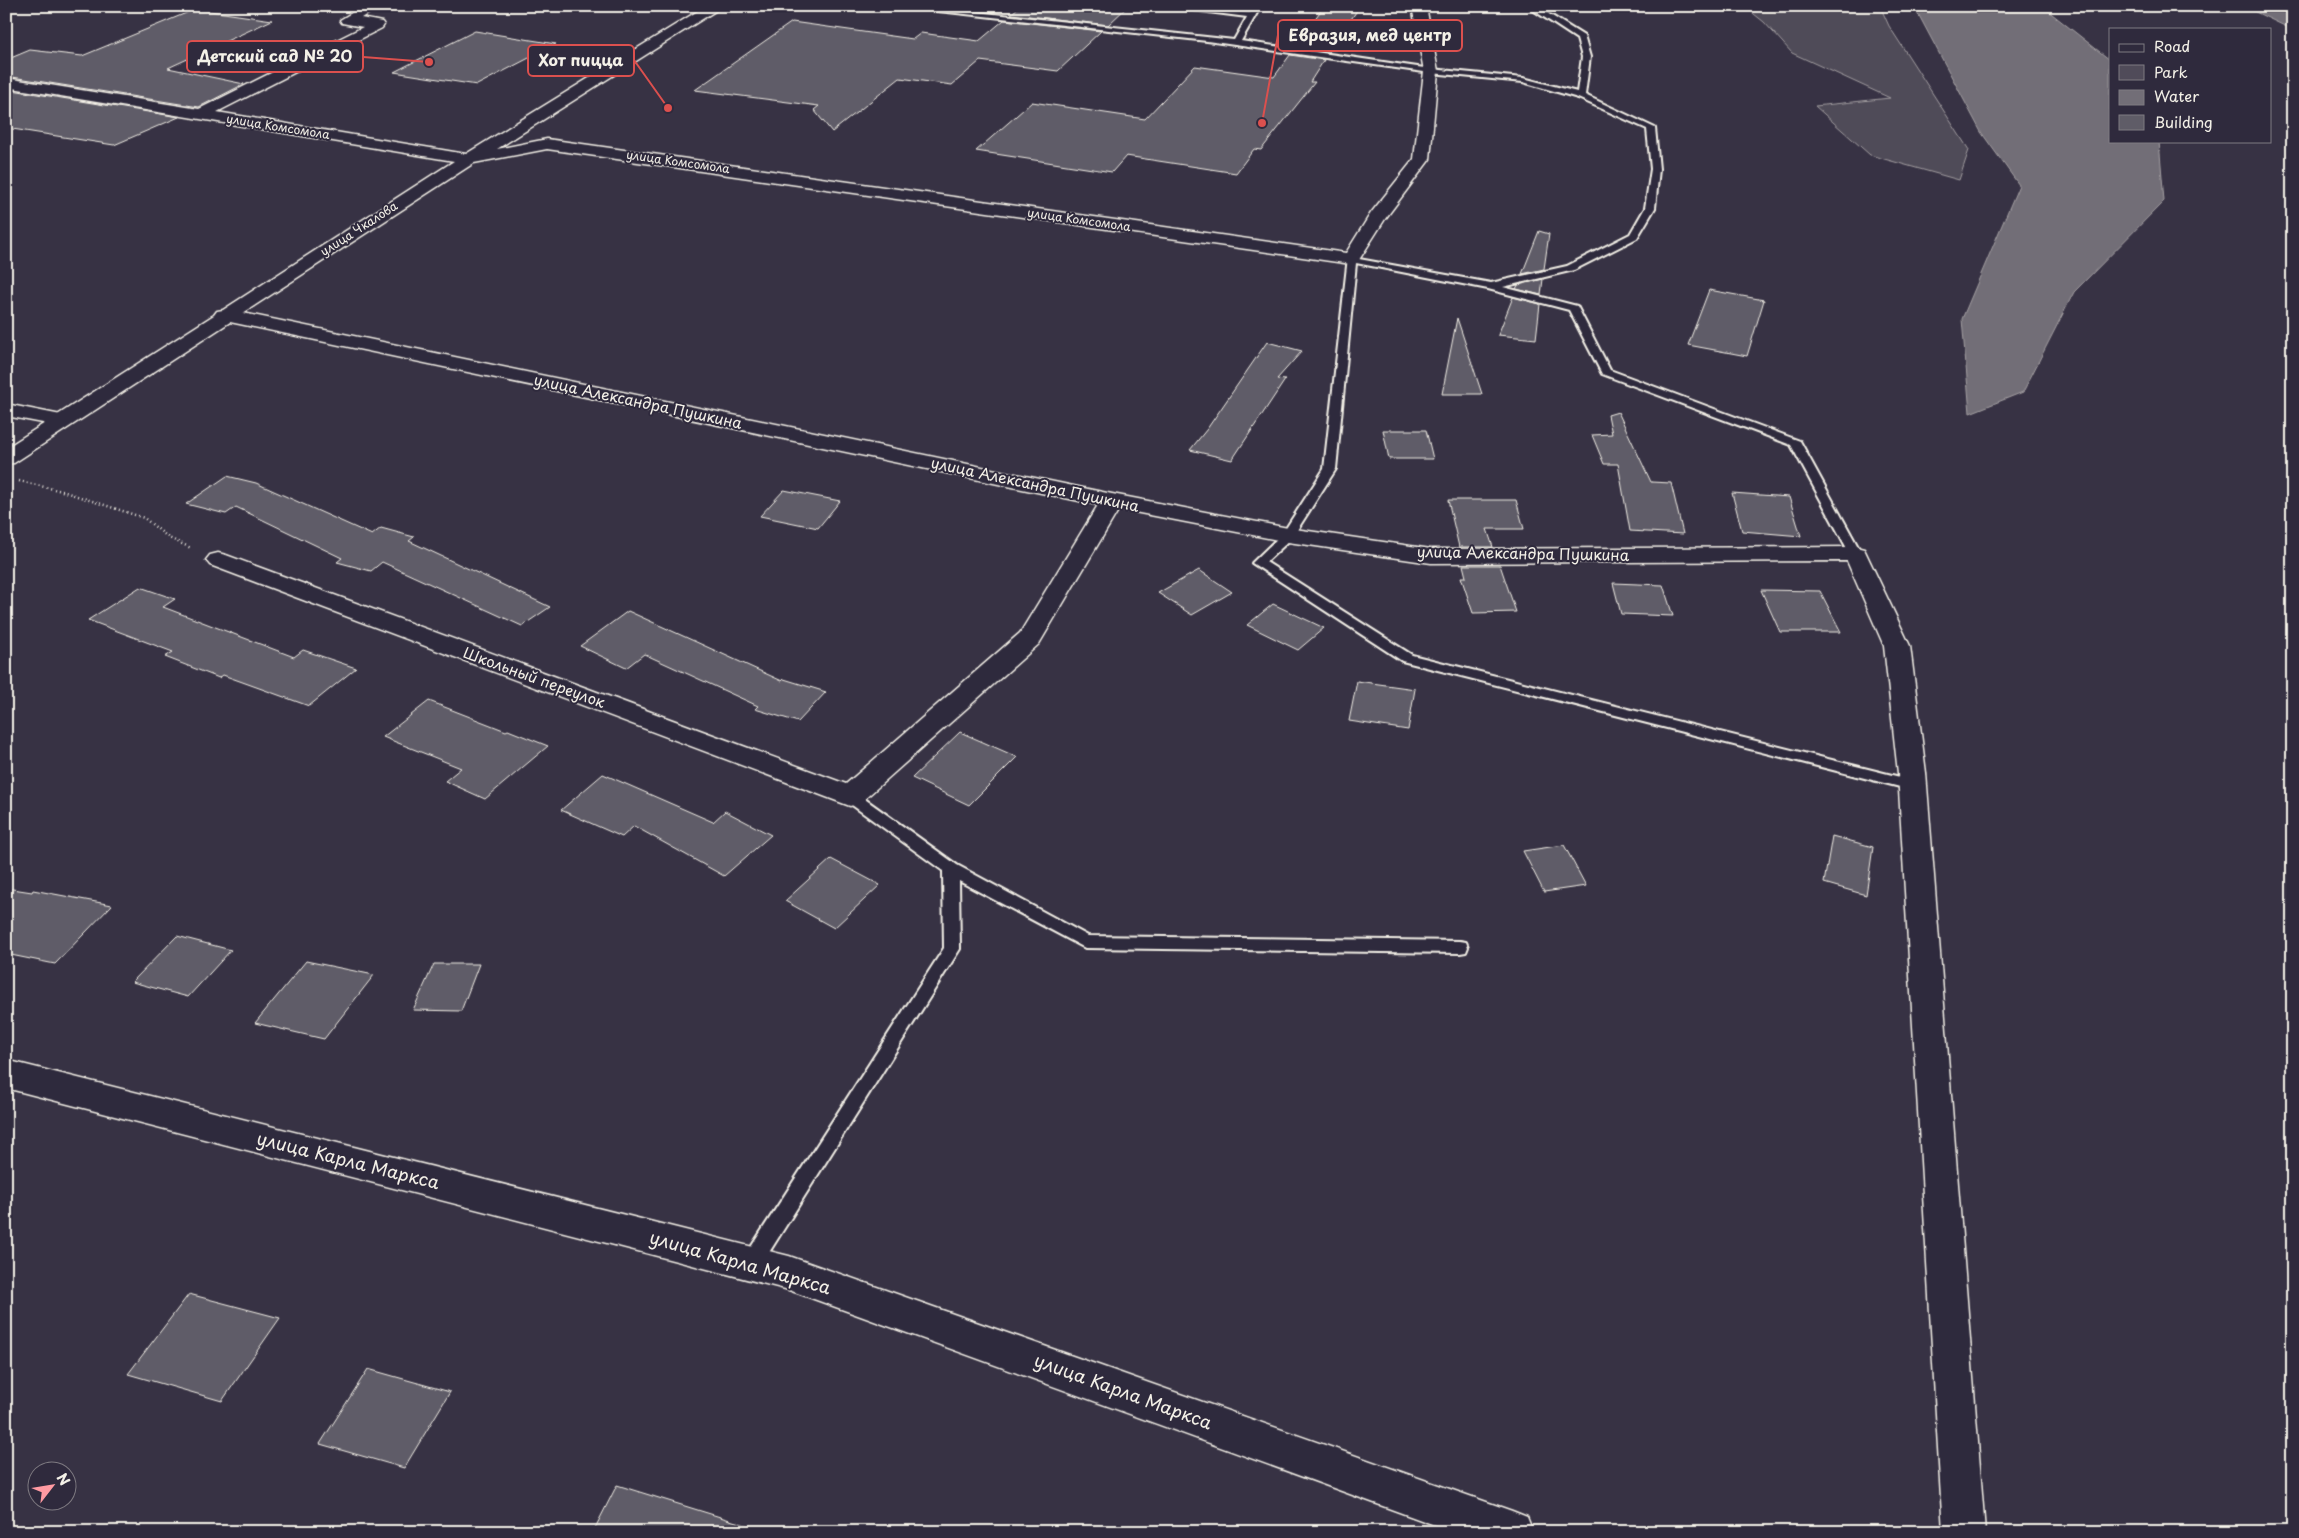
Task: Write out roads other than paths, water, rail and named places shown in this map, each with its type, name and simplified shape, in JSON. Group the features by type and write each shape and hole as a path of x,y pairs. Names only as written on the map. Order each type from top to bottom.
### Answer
{"street":[{"path":"202,114 377,25 347,20 374,6"},
{"name":"улица Чкалова","path":"6,458 224,315 469,159 716,6"},
{"path":"1351,259 1377,217 1422,159 1431,71 1419,6"},
{"name":"улица Комсомола","path":"6,82 469,159 547,144 1351,259"},
{"name":"улица Александра Пушкина","path":"224,315 1112,501 1288,535 1431,556 1856,554"},
{"path":"6,410 64,421"},
{"path":"850,796 1030,638 1112,501"},
{"path":"1856,554 1897,646 1912,785 1964,1532"},
{"name":"Школьный переулок","path":"218,560 850,796"},
{"name":"улица Карла Маркса","path":"6,1074 789,1273 1512,1532"}],"lane":[{"path":"897,6 1236,43 1431,71 1522,80 1581,96 1651,128 1655,169 1650,208 1634,236 1570,268 1489,286"},
{"path":"1165,6 1252,15"},
{"path":"1236,43 1257,6"},
{"path":"1531,6 1581,38 1586,56 1581,96"},
{"path":"1856,554 1796,443 1606,372 1573,308 1489,286 1351,259 1330,469 1288,535 1258,563 1407,658 1912,785"},
{"path":"850,796 951,869 1085,942 1460,947"},
{"path":"751,1264 952,949 951,869"}],"water":[{"path":"1914,6 2042,6 2109,59 2109,142 2159,142 2164,201 2074,292 2023,392 1970,413 1962,319 2019,185 1981,132"},
{"path":"2243,6 2293,6 2293,30"}],"place":[{"name":"Детский сад № 20","path":"429,62"},
{"name":"Хот пицца","path":"668,108"},
{"name":"Евразия, мед центр","path":"1262,123"}]}
